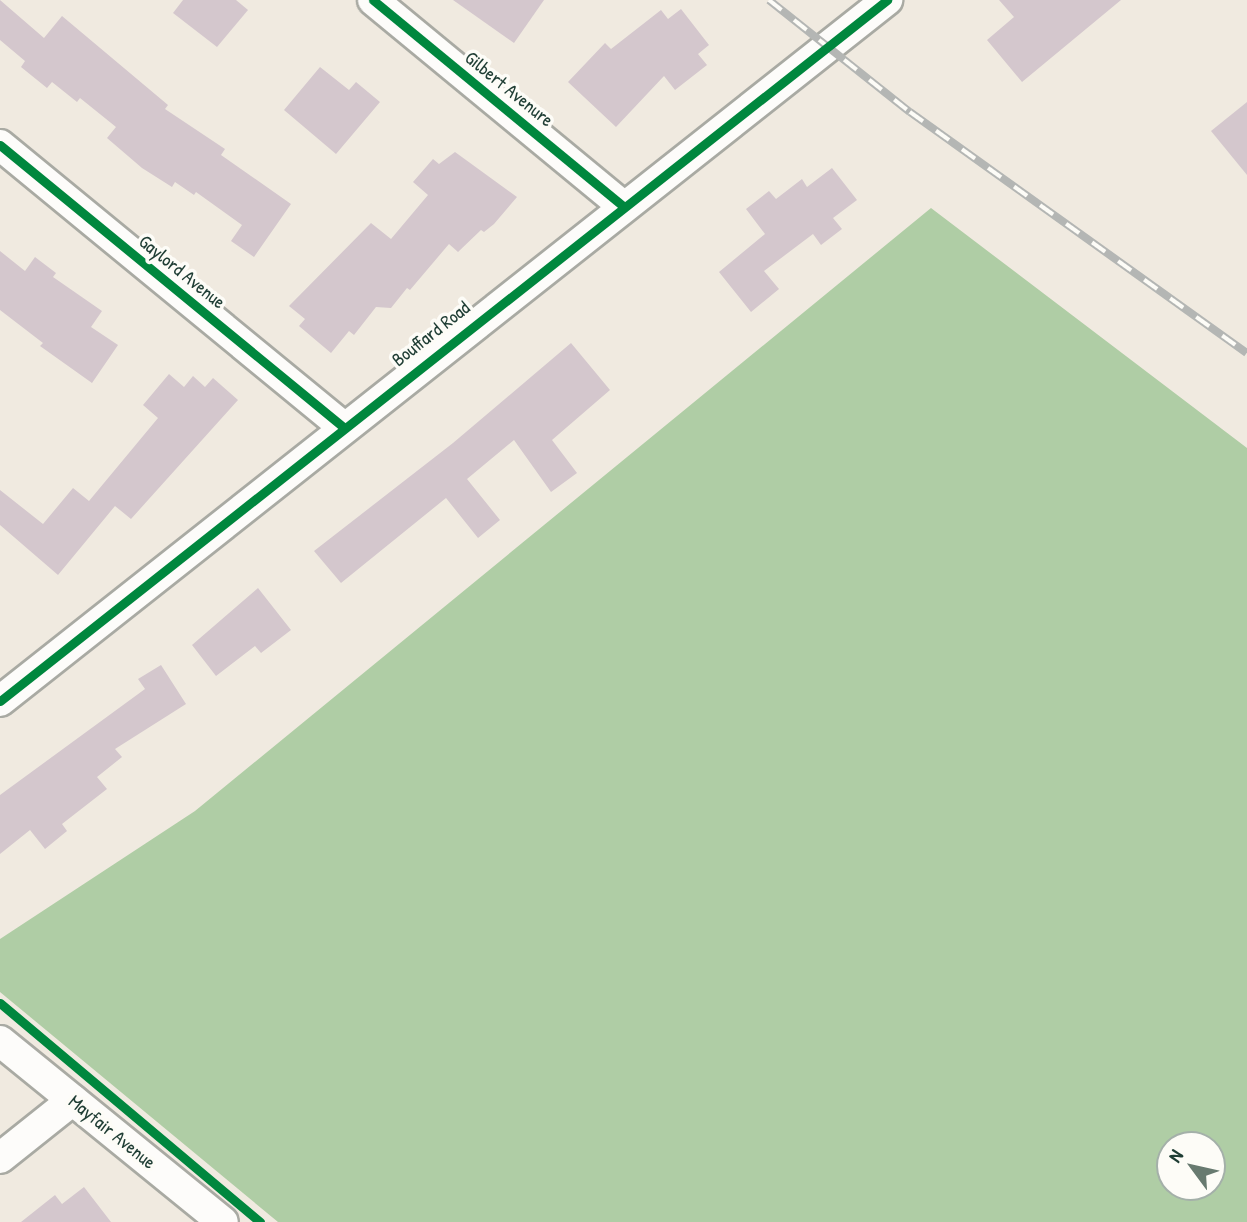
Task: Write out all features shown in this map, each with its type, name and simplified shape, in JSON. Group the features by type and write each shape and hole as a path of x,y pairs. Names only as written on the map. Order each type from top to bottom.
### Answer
{"street":[{"name":"Gilbert Avenure","path":"373,0 622,205"},
{"name":"Bouffard Road","path":"0,701 342,426 887,0"},
{"name":"Gaylord Avenue","path":"2,149 342,426"},
{"name":"Mayfair Avenue","path":"0,1041 223,1222"},
{"path":"0,1158 73,1100"}],"green space":[{"path":"931,208 1247,448 1247,1222 278,1222 0,992 0,939 195,811"}],"building":[{"path":"0,0 44,38 62,16 168,105 165,109 225,149 221,155 291,204 254,257 231,241 242,225 196,192 194,195 175,182 172,187 142,168 107,138 116,127 80,98 77,102 52,82 47,88 21,67 25,61 0,40"},
{"path":"183,0 236,0 248,10 217,47 173,13"},
{"path":"453,0 544,0 514,43"},
{"path":"999,0 1121,0 1022,82 987,40 1014,17"},
{"path":"681,9 709,45 698,54 707,65 675,90 664,76 616,127 568,82 605,43 611,49 661,10 668,19"},
{"path":"320,67 349,90 356,82 380,102 336,154 284,110"},
{"path":"1247,102 1247,175 1211,131"},
{"path":"455,152 517,197 494,224 484,232 481,230 458,252 449,244 391,308 376,307 354,335 349,331 331,353 299,326 305,319 289,306 371,223 391,239 428,195 413,182 433,159 439,164"},
{"path":"832,168 857,200 833,218 842,229 821,245 813,234 764,271 779,289 751,312 719,272 765,234 746,209 769,191 776,199 802,179 807,187"},
{"path":"0,251 25,271 35,257 56,273 53,277 102,311 91,327 118,345 92,383 40,346 43,343 0,310"},
{"path":"571,343 610,390 552,440 577,473 551,492 514,440 467,479 500,520 478,538 446,498 341,583 314,551 453,443"},
{"path":"169,374 184,387 193,376 205,387 213,378 238,400 131,519 115,506 58,575 0,525 0,490 43,524 73,488 89,501 158,418 143,405"},
{"path":"258,588 291,630 261,653 255,646 216,676 192,645"},
{"path":"161,665 186,704 115,749 122,757 97,777 107,789 62,824 67,831 45,849 30,830 0,854 0,795 145,689 138,679"},
{"path":"84,1187 111,1222 21,1222 55,1195 62,1204"}],"railway":[{"path":"769,0 910,112 1247,353"}],"cycle path":[{"path":"373,0 622,205"},
{"path":"0,701 887,0"},
{"path":"0,145 342,426"},
{"path":"0,1003 260,1222"}]}
